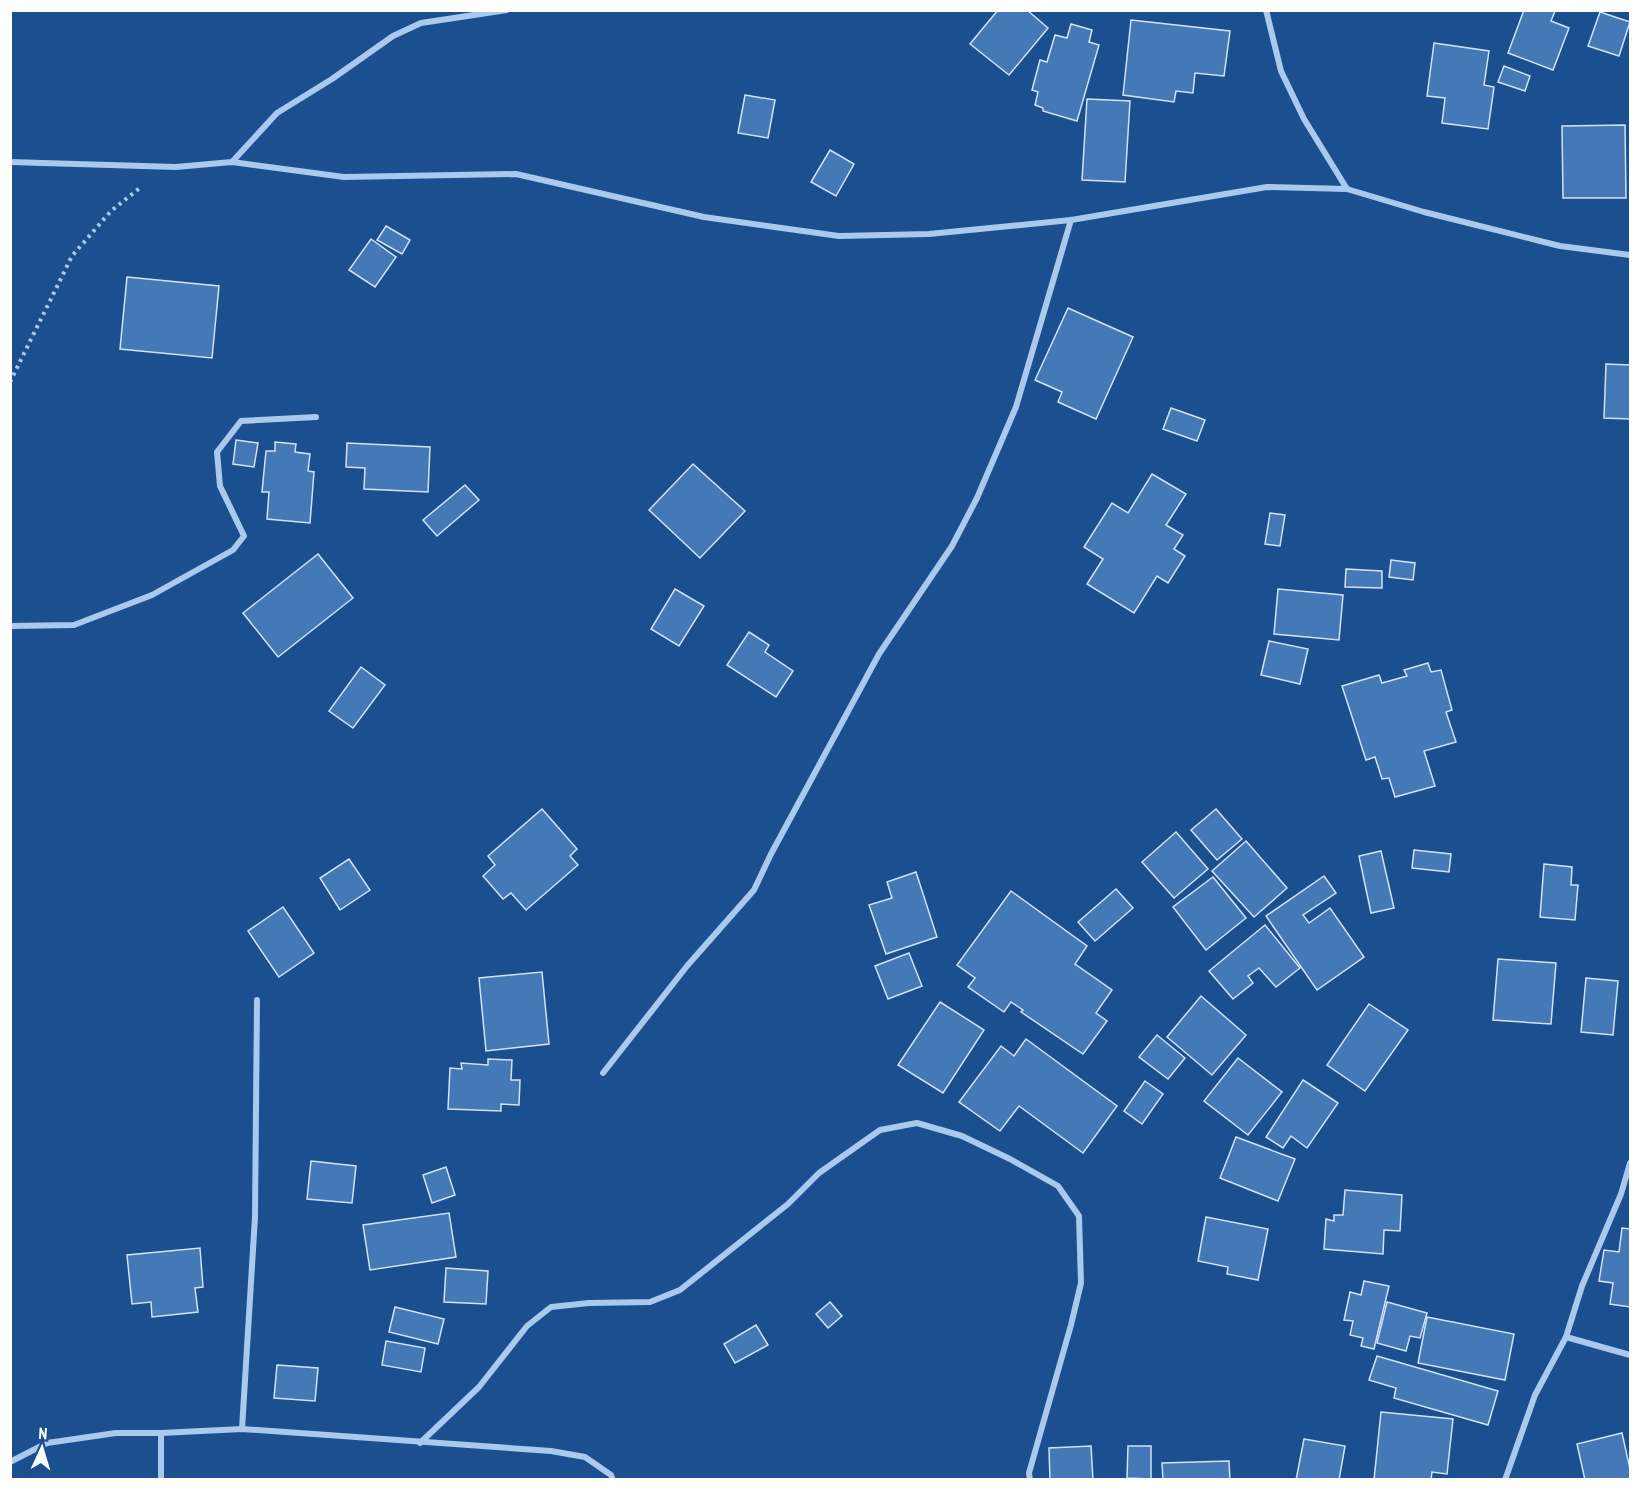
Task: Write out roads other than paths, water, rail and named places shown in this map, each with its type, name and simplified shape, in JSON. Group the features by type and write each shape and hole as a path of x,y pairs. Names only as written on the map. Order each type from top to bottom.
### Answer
{"street":[{"path":"232,162 277,113 393,36 421,23 507,10"},
{"path":"1266,10 1281,71 1304,119 1347,189"},
{"path":"10,162 176,167 232,162 344,177 516,174 704,217 839,236 929,234 1071,220 1267,187 1347,189 1424,212 1560,246 1630,255"},
{"path":"603,1073 687,966 754,890 879,654 952,546 977,498 1016,407 1071,220"},
{"path":"10,626 74,625 152,595 233,550 244,536 220,486 217,452 241,421 316,417"},
{"path":"242,1429 255,1217 257,1000"},
{"path":"420,1443 479,1387 527,1326 551,1307 589,1303 650,1302 680,1290 788,1204 819,1173 880,1131 917,1124 962,1136 1058,1186 1079,1216 1081,1282 1029,1473 1030,1479"},
{"path":"1505,1479 1534,1395 1566,1337 1582,1286 1621,1194 1630,1163"},
{"path":"1566,1337 1630,1355"},
{"path":"10,1462 47,1443 116,1433 242,1429 551,1451 585,1457 611,1475 613,1479"},
{"path":"161,1433 161,1479"}]}
